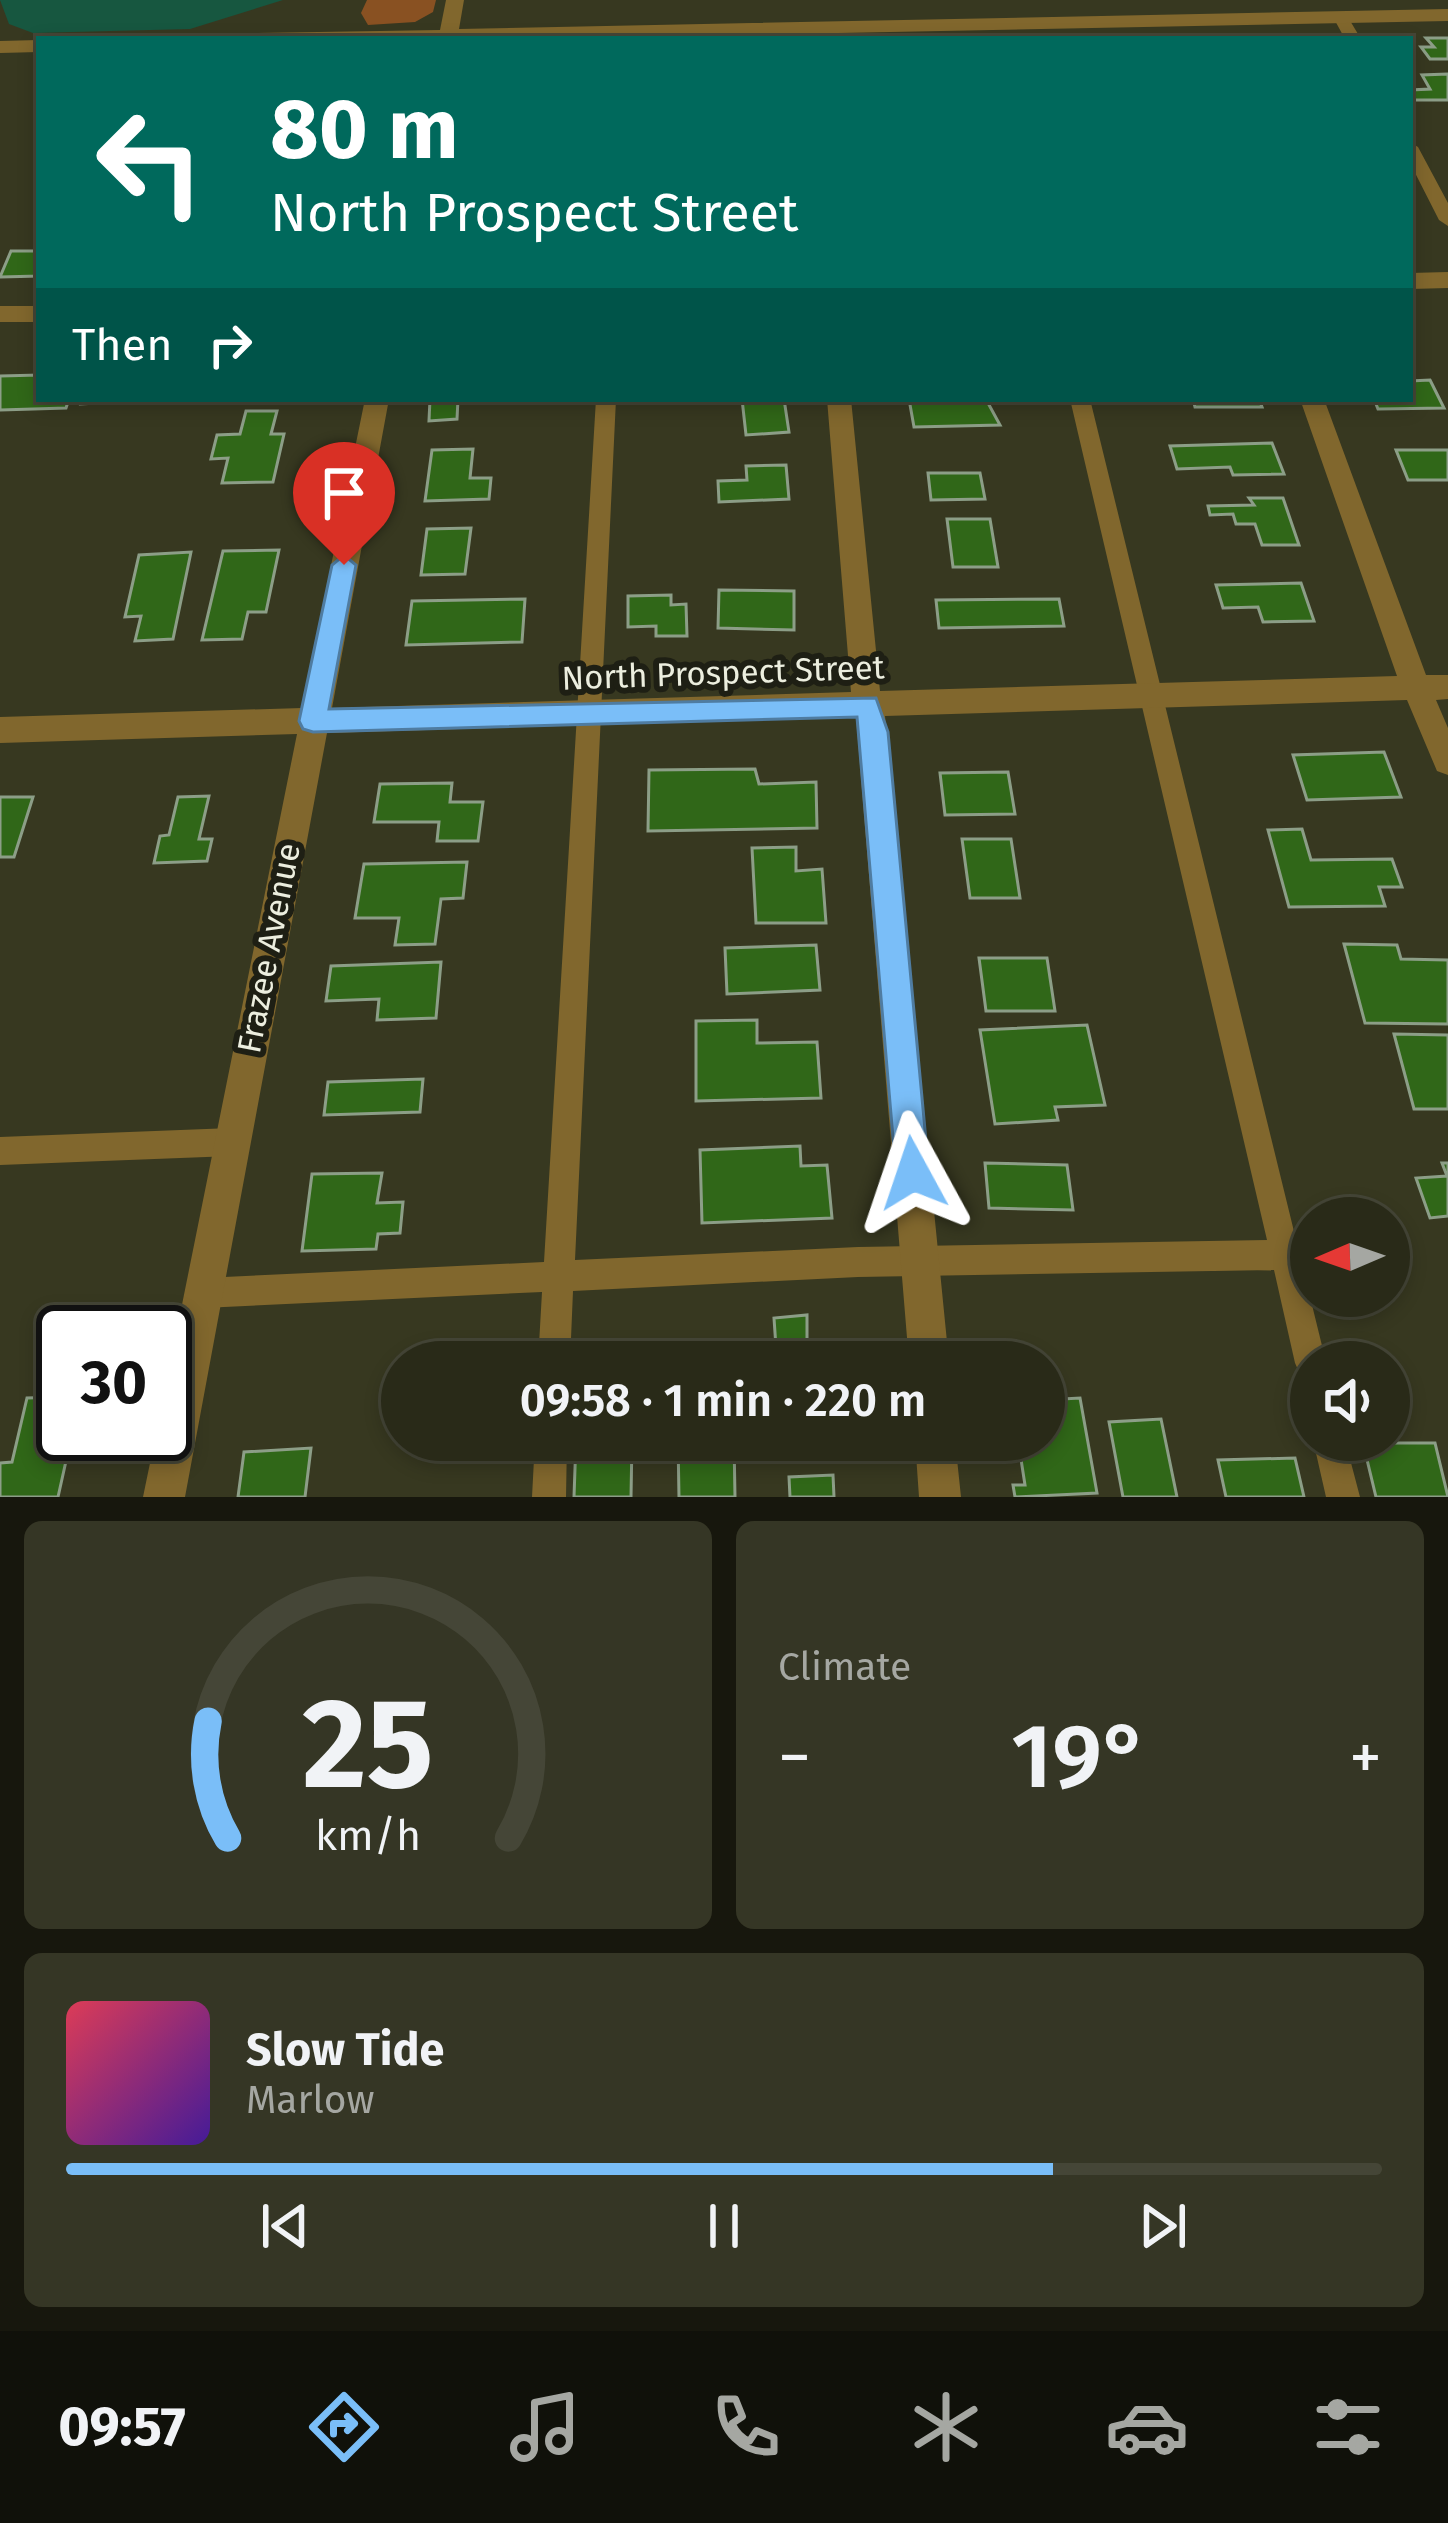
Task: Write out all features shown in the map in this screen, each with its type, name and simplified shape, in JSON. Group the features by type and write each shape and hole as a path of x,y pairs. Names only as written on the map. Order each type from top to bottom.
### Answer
{"street":[{"path":"455,0 448,36 987,31 1168,20 1448,14"},
{"path":"0,47 36,46"},
{"path":"1413,281 1448,280"},
{"path":"0,314 36,314"},
{"name":"Frazee Avenue","path":"164,1497 376,402"},
{"path":"838,402 866,706 875,732 926,1341"},
{"path":"1313,402 1416,688 1448,762"},
{"name":"North Prospect Street","path":"0,730 1448,687"},
{"path":"937,1461 940,1497"}],"lane":[{"path":"1341,16 1351,36"},
{"path":"1413,154 1448,220"},
{"path":"554,1341 606,402"},
{"path":"1080,402 1306,1341"},
{"path":"0,1151 232,1142"},
{"path":"203,1293 920,1261 1285,1255"},
{"path":"549,1497 550,1461"},
{"path":"1334,1461 1343,1497"}],"shaded area":[{"path":"0,0 283,0 190,29 33,33 9,24"},
{"path":"367,0 436,0 433,12 415,22 368,25 361,13"}],"building":[{"path":"1426,38 1448,38 1448,59 1430,59 1421,47 1434,47"},
{"path":"1448,74 1448,100 1413,100 1413,90 1430,89 1422,75"},
{"path":"11,251 36,251 36,276 0,277"},
{"path":"36,375 36,402 68,402 66,408 0,410 0,376"},
{"path":"1430,380 1444,408 1378,409 1375,402 1413,402 1413,381"},
{"path":"430,402 458,402 457,419 429,421"},
{"path":"742,402 784,402 789,432 746,435"},
{"path":"910,402 988,403 1000,425 914,427"},
{"path":"1194,402 1260,402 1262,407 1195,407"},
{"path":"246,411 277,411 271,434 284,434 273,482 222,483 228,458 211,459 217,435 240,434"},
{"path":"1272,443 1284,474 1233,475 1230,467 1177,469 1170,446"},
{"path":"473,449 470,478 491,478 489,499 425,501 432,450"},
{"path":"1396,450 1448,450 1448,480 1408,480"},
{"path":"786,465 789,499 719,502 718,481 747,480 746,466"},
{"path":"928,473 980,473 985,499 931,500"},
{"path":"1249,498 1283,498 1299,545 1262,545 1255,524 1236,524 1233,514 1210,515 1208,506 1254,505"},
{"path":"947,519 990,519 998,567 953,567"},
{"path":"471,528 465,574 421,575 427,529"},
{"path":"279,550 266,612 248,612 242,639 202,640 223,551"},
{"path":"191,552 173,639 135,641 141,616 125,617 139,555"},
{"path":"1301,583 1314,621 1263,622 1258,607 1223,608 1216,585"},
{"path":"719,590 794,591 794,630 718,628"},
{"path":"671,595 671,605 686,604 687,636 656,636 656,626 628,627 628,596"},
{"path":"525,599 522,642 406,645 412,601"},
{"path":"1059,599 1064,626 939,628 936,600"},
{"path":"1384,752 1401,797 1307,800 1293,755"},
{"path":"755,769 759,784 816,782 817,828 648,831 649,770"},
{"path":"1008,772 1015,814 945,815 940,773"},
{"path":"452,783 450,802 483,802 478,841 437,841 439,822 374,822 380,784"},
{"path":"209,796 199,839 212,839 207,861 154,863 160,836 169,835 178,797"},
{"path":"0,797 33,797 14,857 0,857"},
{"path":"1302,829 1311,860 1392,859 1402,887 1379,887 1385,906 1289,907 1268,830"},
{"path":"962,839 1011,839 1020,898 970,898"},
{"path":"796,847 796,871 822,869 826,923 756,923 752,848"},
{"path":"467,862 463,898 441,899 435,944 395,945 399,918 355,918 364,864"},
{"path":"1344,944 1397,945 1401,959 1448,960 1448,1024 1365,1023"},
{"path":"816,945 820,990 727,994 725,948"},
{"path":"979,958 1047,958 1055,1011 986,1011"},
{"path":"441,962 436,1018 377,1020 379,999 326,1001 331,966"},
{"path":"757,1020 757,1043 817,1042 821,1098 696,1101 696,1021"},
{"path":"1087,1025 1105,1105 1055,1107 1058,1120 995,1124 980,1030"},
{"path":"1394,1034 1448,1035 1448,1109 1414,1109"},
{"path":"423,1079 420,1112 324,1115 328,1082"},
{"path":"800,1146 801,1166 827,1165 832,1218 702,1223 700,1150"},
{"path":"985,1163 1067,1165 1073,1210 989,1208"},
{"path":"1442,1163 1448,1163 1448,1216 1430,1218 1416,1178 1447,1176"},
{"path":"382,1173 377,1203 403,1202 400,1233 378,1234 376,1249 302,1251 312,1174"},
{"path":"807,1315 807,1341 776,1341 774,1318"},
{"path":"27,1398 36,1398 36,1461 66,1461 58,1497 0,1497 0,1463 12,1462"},
{"path":"1080,1398 1097,1493 1015,1497 1013,1485 1025,1485 1021,1461 1065,1461 1065,1399"},
{"path":"1161,1419 1177,1497 1123,1497 1109,1422"},
{"path":"1410,1443 1435,1443 1448,1497 1376,1497 1367,1461 1410,1461"},
{"path":"311,1448 305,1497 238,1497 244,1452"},
{"path":"1290,1458 1296,1461 1304,1497 1226,1497 1218,1460"},
{"path":"575,1461 632,1461 631,1497 574,1497"},
{"path":"678,1461 734,1461 735,1497 679,1497"},
{"path":"833,1475 834,1497 790,1497 789,1477"}],"route":[{"path":"344,565 313,721 866,706 875,732 913,1173"}]}
